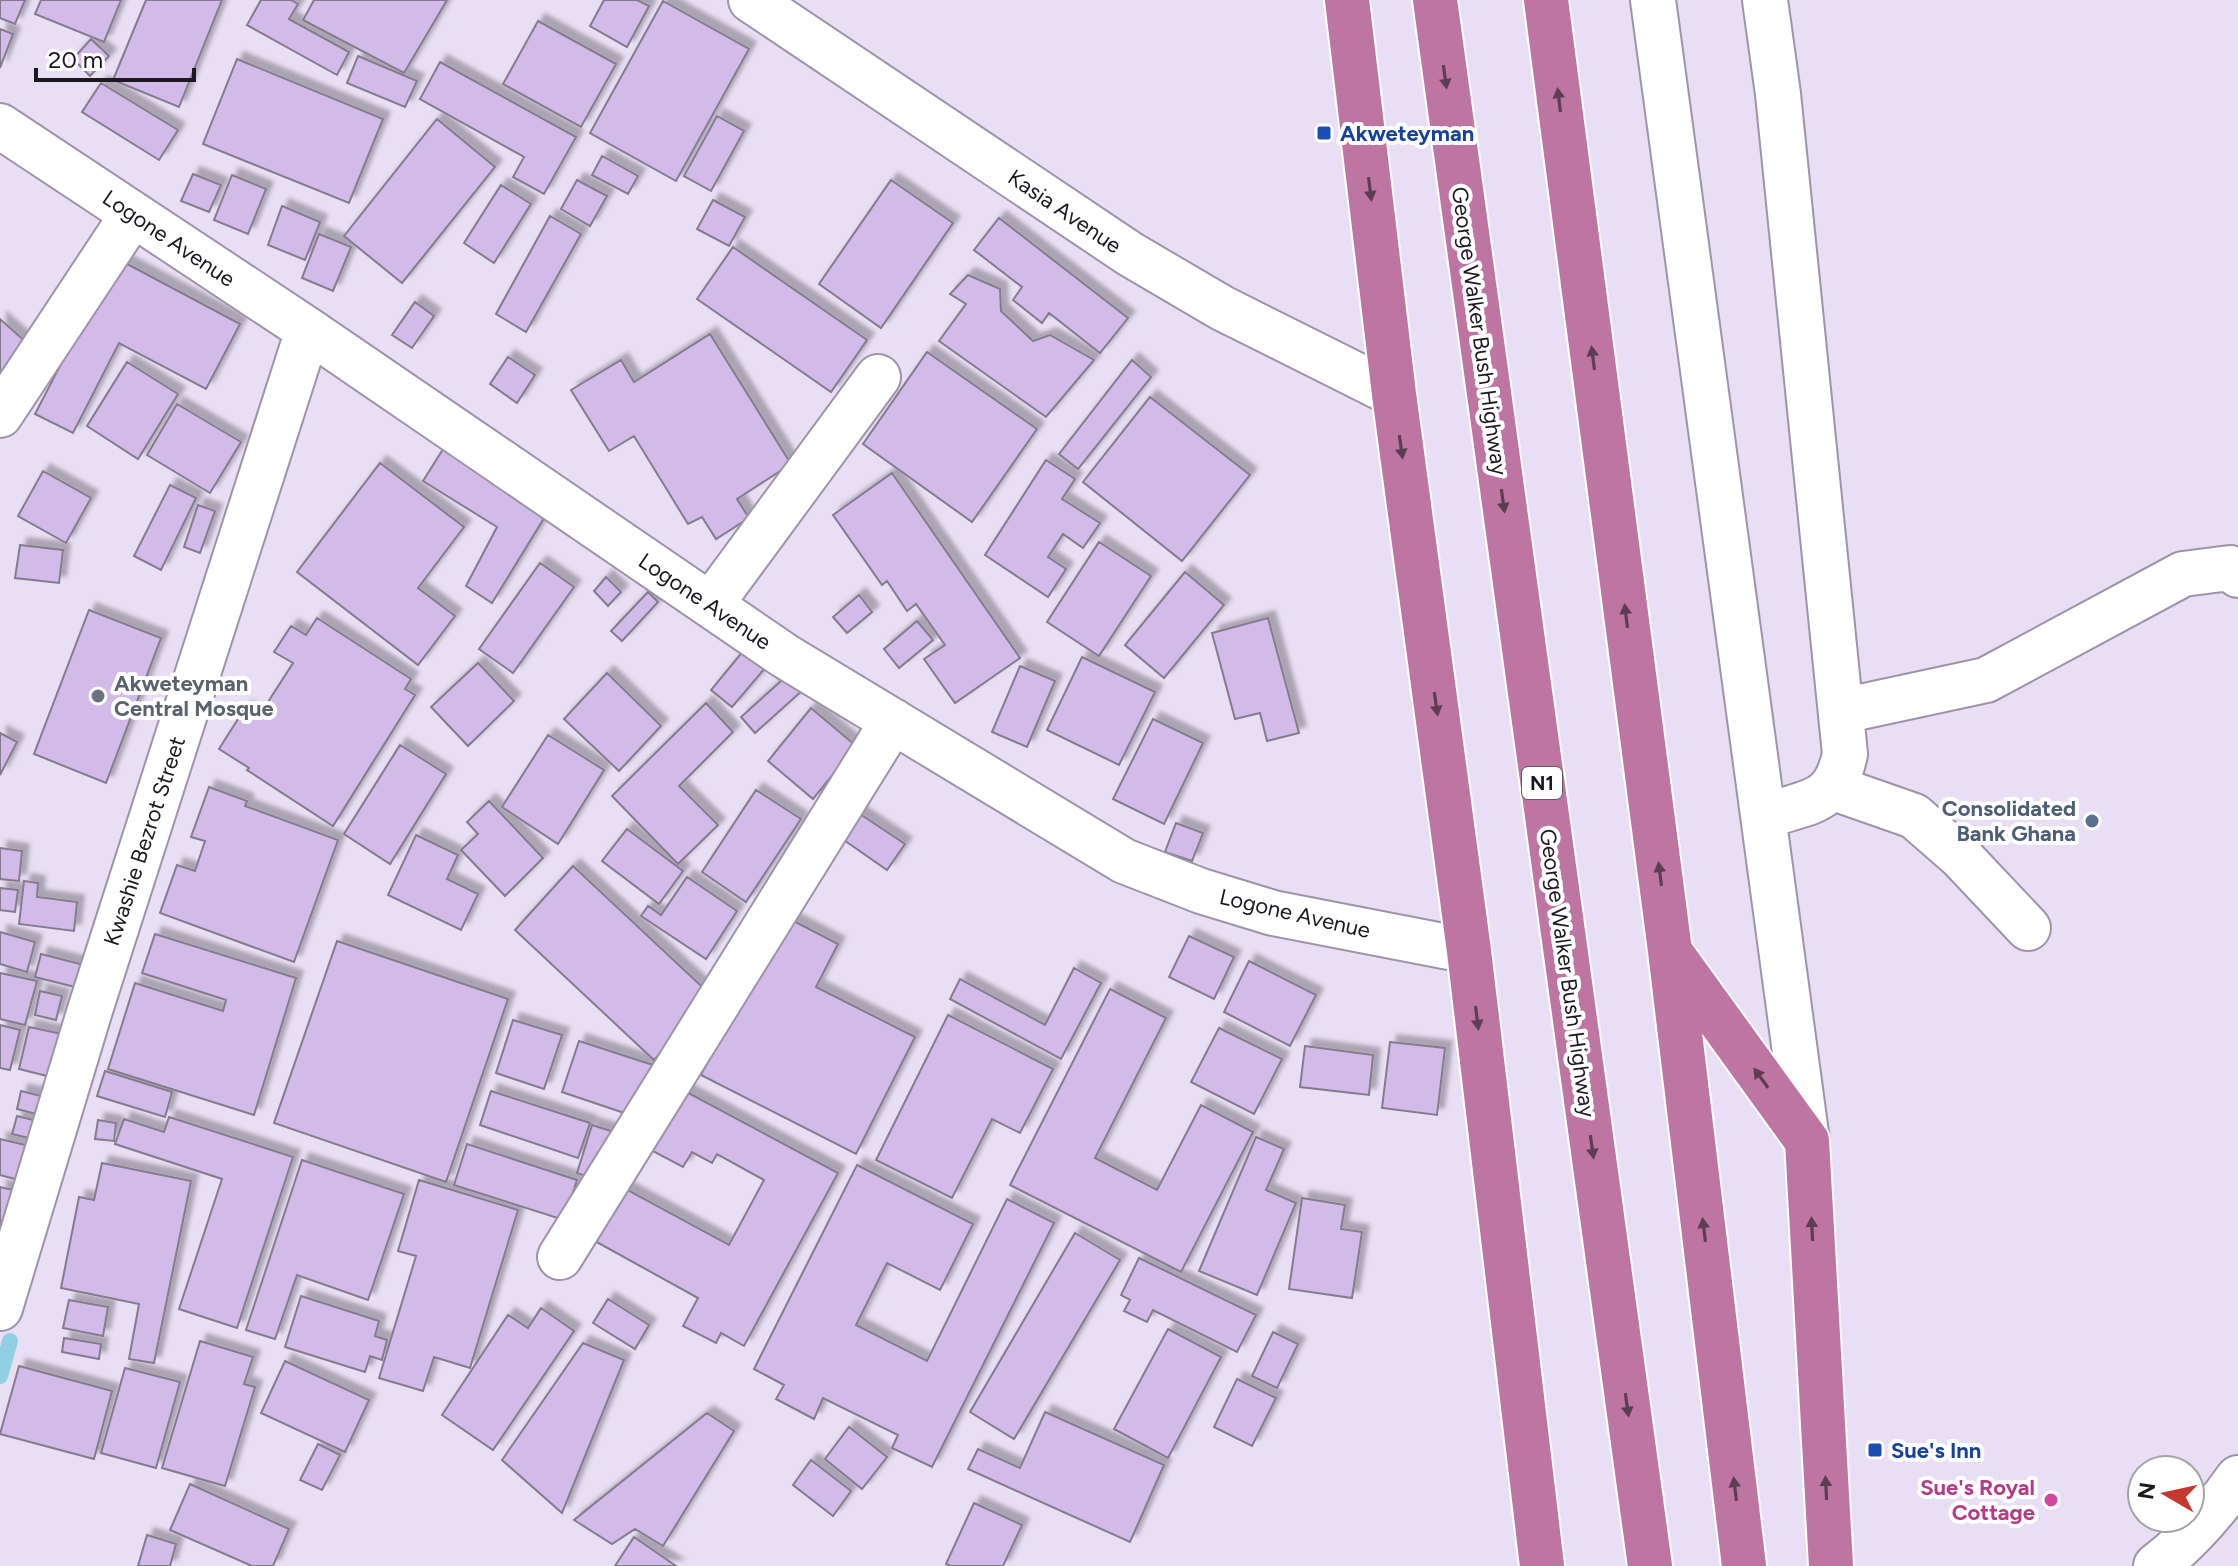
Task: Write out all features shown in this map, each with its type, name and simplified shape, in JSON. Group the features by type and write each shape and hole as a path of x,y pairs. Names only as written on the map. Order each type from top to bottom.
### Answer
{"highway":[{"path":"1347,0 1394,394 1469,951 1542,1566"},
{"name":"George Walker Bush Highway","path":"1435,0 1650,1566"},
{"path":"1546,0 1670,951 1744,1566"},
{"path":"1670,951 1807,1141 1831,1566"}],"street":[{"name":"Kasia Avenue","path":"751,0 1130,254 1222,308 1394,394"},
{"path":"1653,0 1807,1141"},
{"path":"1764,817 1790,806 1816,801 1834,788 1845,754 1783,141 1765,0"},
{"name":"Logone Avenue","path":"0,126 308,330 785,656 1124,861 1201,891 1273,913 1469,951"},
{"path":"0,415 133,214"},
{"name":"Kwashie Bezrot Street","path":"0,1308 90,1010 308,330"},
{"path":"711,604 878,377"},
{"path":"1842,711 1986,680 2183,574 2230,568 2238,575"},
{"path":"560,1257 893,721"},
{"path":"1834,788 1914,816 1961,857 2028,928"},
{"path":"2156,1566 2183,1546 2238,1478"}],"building":[{"path":"0,0 25,0 15,24 0,18"},
{"path":"41,0 121,0 104,42 35,14"},
{"path":"146,0 222,0 179,107 113,80"},
{"path":"261,0 291,0 298,4 289,19 349,52 337,75 247,25"},
{"path":"314,0 447,0 404,73 303,20"},
{"path":"604,0 637,0 649,6 627,47 590,26"},
{"path":"663,1 749,49 676,181 590,133"},
{"path":"538,21 616,64 581,127 503,84"},
{"path":"0,29 13,34 0,68"},
{"path":"91,39 109,56 90,76 73,59"},
{"path":"358,56 417,81 405,107 347,83"},
{"path":"237,59 383,119 349,203 203,144"},
{"path":"440,62 576,137 544,194 513,177 524,157 420,99"},
{"path":"101,83 178,130 159,160 82,112"},
{"path":"717,116 744,131 711,191 684,176"},
{"path":"437,119 495,167 402,283 344,236"},
{"path":"602,156 638,176 628,194 592,175"},
{"path":"193,174 221,185 209,212 181,201"},
{"path":"232,175 266,189 248,234 214,220"},
{"path":"577,180 607,196 590,226 561,209"},
{"path":"891,180 953,223 881,328 819,284"},
{"path":"501,185 531,204 494,263 464,243"},
{"path":"713,200 745,217 729,246 697,229"},
{"path":"282,206 320,222 305,260 268,245"},
{"path":"550,216 581,234 526,332 496,314"},
{"path":"999,218 1128,318 1100,353 1049,313 1042,323 1013,300 1022,287 974,250"},
{"path":"319,234 351,247 333,291 302,278"},
{"path":"733,247 867,340 831,392 697,299"},
{"path":"116,258 240,324 206,389 119,343 73,433 35,414"},
{"path":"968,275 1000,289 1001,311 1033,341 1050,335 1094,360 1046,417 939,341 966,304 950,294"},
{"path":"415,302 434,316 412,348 392,335"},
{"path":"0,319 36,351 0,394"},
{"path":"710,334 791,464 737,499 749,518 716,539 702,517 688,524 634,436 609,451 571,390 621,360 634,382"},
{"path":"927,352 1037,429 972,522 863,444"},
{"path":"508,357 535,375 517,403 490,384"},
{"path":"1132,360 1151,377 1078,469 1059,454"},
{"path":"127,362 178,394 138,459 87,426"},
{"path":"1150,397 1250,475 1182,561 1083,482"},
{"path":"177,404 241,442 210,493 147,455"},
{"path":"445,446 549,510 492,603 466,586 497,527 423,481"},
{"path":"1046,460 1075,479 1062,499 1100,523 1083,548 1063,534 1048,557 1066,569 1048,597 985,555"},
{"path":"380,463 464,527 418,588 455,616 418,665 297,572"},
{"path":"43,471 91,498 66,543 18,516"},
{"path":"892,473 1020,658 955,703 924,659 945,645 916,604 907,611 887,581 882,585 833,515"},
{"path":"170,485 196,498 161,570 134,556"},
{"path":"198,505 215,511 200,553 184,547"},
{"path":"1099,542 1151,576 1099,656 1047,622"},
{"path":"20,545 63,550 59,583 15,578"},
{"path":"540,563 574,587 513,673 479,649"},
{"path":"1185,572 1224,605 1164,678 1125,645"},
{"path":"606,577 621,592 608,606 594,591"},
{"path":"648,592 658,602 622,641 611,631"},
{"path":"859,595 872,612 847,633 833,617"},
{"name":"Akweteyman Central Mosque","path":"89,610 161,638 106,783 34,754"},
{"path":"317,618 411,679 405,689 415,695 333,826 219,749 245,708 259,716 293,663 274,652 291,626 306,635"},
{"path":"1268,618 1299,733 1267,741 1260,713 1235,719 1212,633"},
{"path":"917,621 933,640 899,668 884,649"},
{"path":"744,650 765,668 732,707 711,690"},
{"path":"1082,657 1155,692 1119,765 1047,730"},
{"path":"478,663 514,701 468,746 431,707"},
{"path":"1020,666 1055,681 1027,747 992,732"},
{"path":"607,673 661,726 619,771 564,719"},
{"path":"790,673 804,689 755,733 741,717"},
{"path":"706,703 733,732 679,786 718,825 678,864 612,796"},
{"path":"811,708 856,746 813,799 768,761"},
{"path":"1153,719 1203,743 1164,824 1113,799"},
{"path":"0,733 17,742 0,775"},
{"path":"548,735 604,770 558,844 502,807"},
{"path":"400,745 446,774 390,864 344,834"},
{"path":"209,787 247,801 245,806 338,840 294,962 160,913 177,865 195,871 205,841 191,837"},
{"path":"756,790 801,819 746,902 702,872"},
{"path":"489,801 543,858 505,896 461,850 478,834 467,822"},
{"path":"857,812 905,844 887,870 841,838"},
{"path":"1176,823 1203,833 1192,861 1165,852"},
{"path":"627,829 683,871 659,904 602,861"},
{"path":"416,835 458,855 447,879 478,894 461,930 388,895"},
{"path":"0,848 22,851 19,881 0,879"},
{"path":"573,866 713,997 654,1060 515,930"},
{"path":"687,877 737,911 706,959 641,916 648,906 661,915"},
{"path":"24,881 38,883 37,897 77,902 74,931 19,924"},
{"path":"0,888 18,890 15,912 0,910"},
{"path":"782,915 838,944 816,987 915,1037 856,1154 701,1075"},
{"path":"0,932 35,942 27,972 0,964"},
{"path":"155,934 296,978 254,1115 108,1069 135,983 223,1011 226,1000 142,973"},
{"path":"1189,936 1234,957 1214,999 1169,977"},
{"path":"337,941 508,999 446,1182 274,1123"},
{"path":"41,954 84,965 79,988 35,977"},
{"path":"1249,961 1316,995 1290,1046 1224,1012"},
{"path":"1074,968 1101,983 1061,1059 950,999 960,979 1045,1025"},
{"path":"0,973 37,981 25,1025 0,1019"},
{"path":"1110,989 1166,1018 1095,1158 1157,1190 1201,1105 1253,1132 1181,1272 1010,1185"},
{"path":"40,991 62,996 56,1020 35,1015"},
{"path":"948,1015 1053,1069 1020,1133 992,1119 952,1198 876,1160"},
{"path":"513,1020 562,1035 544,1089 496,1073"},
{"path":"0,1025 20,1030 10,1070 0,1068"},
{"path":"29,1027 62,1034 51,1077 19,1069"},
{"path":"1219,1028 1282,1059 1254,1114 1191,1082"},
{"path":"579,1041 653,1065 636,1117 562,1092"},
{"path":"1390,1042 1445,1048 1437,1115 1382,1108"},
{"path":"1305,1046 1373,1055 1369,1095 1300,1087"},
{"path":"105,1071 172,1092 165,1117 97,1096"},
{"path":"681,1089 838,1173 744,1346 721,1333 716,1343 683,1326 698,1298 584,1235 613,1182 729,1245 764,1180 717,1154 712,1163 692,1152 683,1167 649,1149"},
{"path":"21,1091 49,1098 44,1116 17,1109"},
{"path":"491,1091 590,1123 578,1158 480,1125"},
{"path":"17,1116 37,1121 33,1139 12,1134"},
{"path":"169,1117 293,1157 237,1328 179,1309 222,1179 115,1144 124,1119 164,1132"},
{"path":"98,1120 116,1123 114,1141 95,1139"},
{"path":"592,1125 611,1131 596,1180 577,1173"},
{"path":"1256,1137 1284,1149 1266,1190 1296,1203 1257,1295 1199,1271"},
{"path":"0,1139 38,1148 30,1183 0,1175"},
{"path":"467,1144 577,1180 564,1220 454,1185"},
{"path":"302,1160 404,1194 368,1300 297,1275 275,1339 246,1330"},
{"path":"102,1163 191,1181 154,1363 129,1359 139,1304 61,1288 79,1197 94,1200"},
{"path":"857,1165 973,1224 940,1290 887,1263 856,1325 927,1361 1007,1199 1054,1223 932,1467 892,1448 898,1435 823,1398 814,1419 776,1399 784,1385 754,1369"},
{"path":"419,1180 518,1210 470,1368 434,1357 423,1391 379,1378 416,1256 398,1251"},
{"path":"0,1187 26,1193 0,1264"},
{"path":"1302,1198 1345,1205 1341,1229 1362,1232 1352,1298 1289,1289"},
{"path":"1075,1233 1120,1260 1014,1439 970,1412"},
{"path":"1139,1258 1256,1315 1237,1352 1153,1310 1147,1322 1124,1311 1130,1300 1121,1295"},
{"path":"301,1296 379,1321 375,1336 387,1340 382,1360 370,1356 365,1372 285,1347"},
{"path":"608,1299 649,1325 635,1349 593,1323"},
{"path":"69,1300 108,1307 103,1336 63,1328"},
{"path":"541,1308 574,1331 493,1450 442,1415 508,1315 528,1328"},
{"path":"1168,1329 1221,1357 1168,1458 1114,1429"},
{"path":"1273,1332 1298,1344 1277,1388 1252,1376"},
{"path":"64,1338 101,1344 99,1359 62,1352"},
{"path":"200,1341 253,1357 244,1384 255,1387 225,1486 162,1468"},
{"path":"583,1343 624,1360 562,1513 502,1460"},
{"path":"285,1361 369,1400 345,1452 261,1413"},
{"path":"19,1366 112,1391 94,1459 0,1434"},
{"path":"125,1368 180,1382 156,1468 101,1453"},
{"path":"1237,1379 1276,1398 1252,1446 1214,1427"},
{"path":"1045,1412 1164,1465 1130,1542 968,1469 978,1449 1020,1468"},
{"path":"707,1413 734,1431 663,1546 635,1529 612,1544 574,1520"},
{"path":"849,1427 887,1457 862,1489 825,1459"},
{"path":"318,1444 340,1455 322,1490 300,1480"},
{"path":"811,1460 851,1491 833,1516 793,1485"},
{"path":"190,1484 289,1529 273,1566 252,1566 170,1530"},
{"path":"974,1503 1022,1525 1003,1566 946,1564"},
{"path":"147,1535 176,1544 170,1566 138,1566"},
{"path":"634,1537 676,1566 615,1566"}],"waterway":[{"path":"0,1376 10,1341"}],"place":[{"name":"Akweteyman","path":"1324,133"},
{"name":"Akweteyman Central Mosque","path":"98,696"},
{"name":"Consolidated Bank Ghana","path":"2092,821"},
{"name":"Sue's Inn","path":"1875,1450"},
{"name":"Sue's Royal Cottage","path":"2051,1500"}]}
